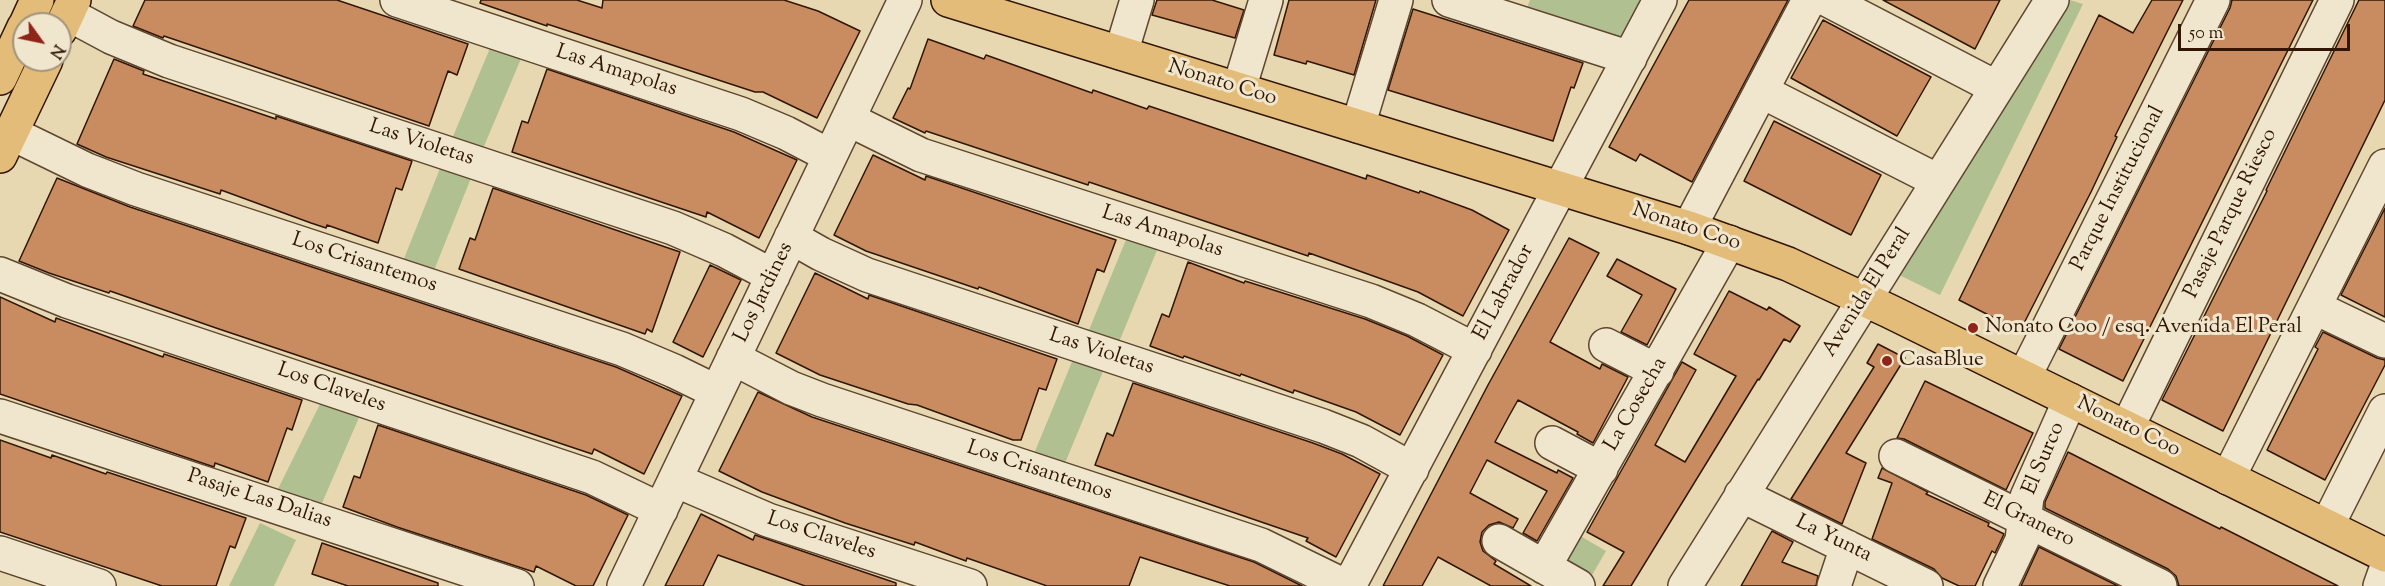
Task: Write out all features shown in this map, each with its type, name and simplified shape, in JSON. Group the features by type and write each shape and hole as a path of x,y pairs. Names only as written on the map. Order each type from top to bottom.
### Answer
{"main road":[{"name":"Nonato Coo","path":"948,0 1001,8 1120,53 1689,228 1788,264 1864,299 2385,555"},
{"path":"0,78 29,11"},
{"path":"5,145 40,72"}],"street":[{"name":"Las Amapolas","path":"397,0 741,114 786,133 830,156"},
{"name":"Los Jardines","path":"624,586 905,0"},
{"path":"1120,53 1137,0"},
{"path":"1239,89 1266,0"},
{"path":"1358,126 1396,0"},
{"path":"1449,0 1630,58"},
{"name":"El Labrador","path":"1347,586 1412,469 1660,0"},
{"path":"1689,228 1809,0"},
{"path":"1828,0 1996,88"},
{"name":"Avenida El Peral","path":"1685,586 2052,0"},
{"name":"Parque Institucional","path":"2024,377 2213,0"},
{"name":"Pasaje Parque Riesco","path":"2127,428 2337,0"},
{"name":"Las Violetas","path":"72,18 111,37 169,61 673,228 716,246 773,276"},
{"path":"1761,91 1938,181"},
{"name":"Las Amapolas","path":"848,118 921,155 1371,301 1417,320 1475,350"},
{"name":"Los Crisantemos","path":"5,145 87,170 136,189 622,349 717,392"},
{"path":"2228,478 2314,307 2380,187"},
{"name":"Las Violetas","path":"792,237 821,254 867,275 1323,426 1361,441 1412,469"},
{"name":"La Cosecha","path":"1544,567 1729,242"},
{"name":"Los Claveles","path":"0,274 67,301 582,474 661,510"},
{"path":"2314,307 2385,341"},
{"path":"1606,345 1657,371"},
{"name":"Los Crisantemos","path":"733,358 791,388 822,400 1261,545 1347,586"},
{"name":"El Surco","path":"2000,586 2022,540 2027,497 2070,400"},
{"path":"2327,526 2385,411"},
{"name":"Pasaje Las Dalias","path":"0,416 517,586"},
{"path":"1552,443 1601,469"},
{"name":"El Granero","path":"1896,456 2160,586"},
{"name":"Los Claveles","path":"675,480 768,520 970,586"},
{"name":"La Yunta","path":"1741,495 1926,586"},
{"path":"1499,542 1578,586"},
{"path":"1834,586 1847,547"},
{"path":"0,554 99,586"},
{"path":"2380,586 2385,572"}],"green space":[{"path":"1530,0 1641,0 1617,43 1526,11"},
{"path":"2070,0 2083,4 1940,295 1893,272"},
{"path":"493,41 523,54 479,158 449,146"},
{"path":"443,161 473,173 431,278 401,266"},
{"path":"1130,230 1160,243 1119,342 1089,330"},
{"path":"1074,357 1104,369 1063,468 1033,456"},
{"path":"325,394 364,406 319,510 276,493"},
{"path":"260,523 296,540 274,586 229,586"},
{"path":"1570,530 1606,551 1588,582 1552,561"}],"building":[{"path":"145,0 337,0 468,44 457,75 448,71 429,126 133,26"},
{"path":"481,0 577,0 602,8 603,0 784,0 818,11 860,31 817,118 763,92 755,92 547,24 547,26 480,3"},
{"path":"1157,0 1212,0 1244,10 1235,38 1152,15"},
{"path":"1289,0 1376,0 1354,75 1307,61 1306,64 1274,55"},
{"path":"1689,0 1788,0 1692,182 1640,154 1636,161 1609,147"},
{"path":"1883,0 2000,0 1975,49"},
{"path":"2152,0 2183,0 2115,136 2117,137 2091,192 2020,331 1959,300 2099,15 2133,33"},
{"path":"2232,0 2313,0 2123,381 2059,349"},
{"path":"2359,0 2385,0 2385,100 2223,431 2162,400 2267,191"},
{"path":"1413,9 1583,63 1574,88 1571,87 1553,141 1388,90"},
{"path":"1823,20 1931,77 1897,136 1791,78"},
{"path":"928,39 984,59 986,55 1092,93 1093,90 1147,109 1149,106 1366,179 1367,175 1419,193 1420,191 1472,210 1509,230 1463,316 1418,292 1309,253 1308,256 1089,182 1088,185 926,131 925,133 893,118 908,88 910,89"},
{"path":"114,59 144,71 143,74 276,119 276,116 412,161 402,190 396,188 378,243 327,225 326,228 311,223 221,190 220,194 106,157 77,144"},
{"path":"547,69 734,132 797,160 759,238 707,212 706,217 512,152 522,121 528,123"},
{"path":"1774,121 1881,175 1851,235 1744,181"},
{"path":"873,155 925,180 926,176 1116,240 1104,272 1097,269 1078,324 979,287 978,289 866,251 834,235"},
{"path":"57,178 130,207 616,367 682,396 644,474 594,449 592,454 110,291 109,293 49,273 19,261"},
{"path":"493,188 680,252 652,332 647,329 645,334 459,269 470,238 475,240"},
{"path":"2385,208 2385,317 2341,295"},
{"path":"1569,238 1599,253 1550,342 1600,369 1602,364 1628,377 1593,443 1577,434 1578,432 1518,400 1509,416 1495,442 1557,473 1558,470 1573,478 1537,541 1523,533 1547,491 1487,460 1470,493 1518,519 1513,528 1499,522 1489,525 1482,532 1480,542 1483,551 1496,561 1494,564 1531,586 1491,586 1438,557 1422,586 1383,586 1488,385"},
{"path":"1617,259 1676,289 1647,345 1621,332 1642,295 1607,276"},
{"path":"1188,262 1244,283 1245,281 1365,319 1407,336 1443,355 1400,435 1356,412 1294,390 1293,393 1241,374 1240,376 1150,346 1162,314 1169,317"},
{"path":"710,265 741,280 703,357 673,342"},
{"path":"815,273 868,299 869,295 1057,359 1046,390 1039,388 1021,440 1013,440 917,405 820,375 776,353"},
{"path":"1729,291 1767,310 1769,307 1800,326 1790,342 1784,339 1758,379 1631,586 1603,586 1624,552 1587,532 1682,362 1696,370 1655,445 1685,462 1736,376 1694,354"},
{"path":"0,297 55,322 56,318 163,357 164,354 302,400 292,430 287,428 268,482 215,463 214,467 0,394"},
{"path":"2323,332 2385,360 2385,365 2325,480 2267,450 2318,349 2315,347"},
{"path":"1878,344 1905,358 1846,453 1866,463 1842,524 1791,499 1874,367 1867,363"},
{"path":"1925,381 2033,433 2006,490 1904,439 1897,438"},
{"path":"1133,383 1313,443 1342,454 1380,474 1336,557 1306,541 1308,538 1095,465 1107,433 1113,436"},
{"path":"758,392 812,417 1254,562 1302,586 1230,586 1140,557 1129,586 1047,586 967,558 966,561 915,542 914,545 845,523 762,492 719,471"},
{"path":"378,425 586,495 628,515 593,586 576,586 536,566 534,572 343,507 354,476 360,478"},
{"path":"0,440 51,458 52,455 106,474 107,472 246,518 235,548 230,546 216,586 162,586 0,532"},
{"path":"2068,452 2338,586 2179,586 2176,576 2168,569 2045,508 2045,502"},
{"path":"1882,468 1928,492 1926,494 1989,523 1988,526 2004,534 1995,553 1992,551 1975,586 1959,586 1942,578 1934,569 1872,539 1892,483 1878,478"},
{"path":"701,514 753,540 755,535 896,583 896,586 805,586 718,555 703,586 665,586"},
{"path":"1772,531 1793,542 1782,562 1818,576 1816,586 1741,586"},
{"path":"322,543 438,583 438,586 348,586 312,574"},
{"path":"2039,547 2118,586 2021,586"}],"place":[{"name":"Nonato Coo / esq. Avenida El Peral","path":"1973,328"},
{"name":"CasaBlue","path":"1887,361"}]}
